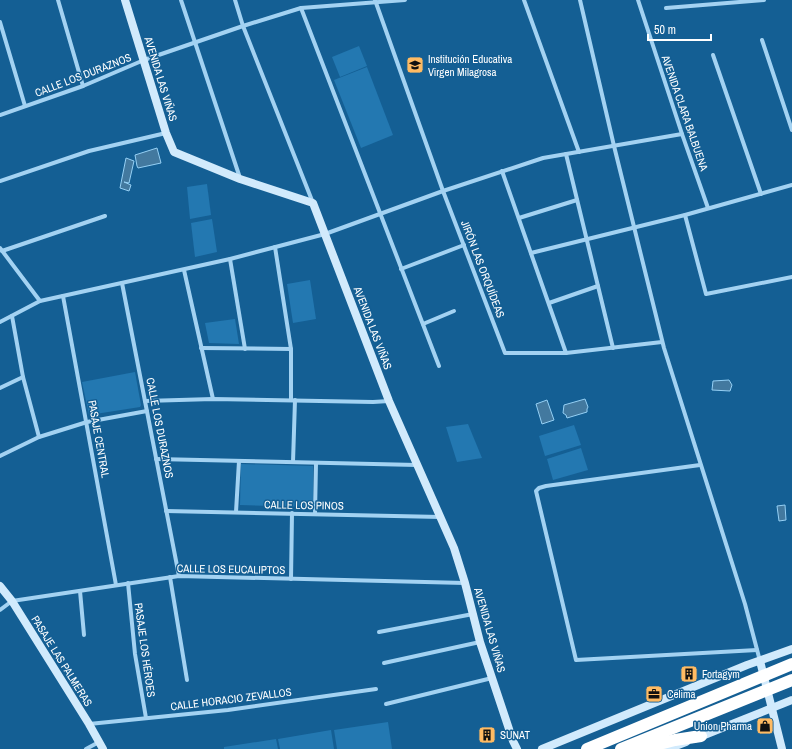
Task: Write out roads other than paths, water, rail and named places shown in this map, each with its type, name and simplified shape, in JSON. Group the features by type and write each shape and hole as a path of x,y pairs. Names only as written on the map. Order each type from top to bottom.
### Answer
{"highway":[{"path":"586,749 792,664"},
{"path":"620,749 792,680"},
{"path":"639,749 675,740 701,736"}],"street":[{"path":"58,0 83,86"},
{"name":"AVENIDA LAS VIÑAS","path":"125,0 166,133 174,152 240,179 313,203 389,401 454,548 465,583 480,642 517,749"},
{"path":"181,0 240,179"},
{"path":"235,0 243,26 313,203"},
{"path":"320,0 323,6"},
{"name":"CALLE LOS DURAZNOS","path":"0,115 83,86 144,60 301,8 375,1 405,0"},
{"path":"524,0 579,152"},
{"path":"580,0 662,342 745,604 768,689 782,749"},
{"name":"AVENIDA CLARA BALBUENA","path":"638,0 708,208"},
{"path":"666,8 706,2 764,0"},
{"name":"JIRÓN LAS ORQUÍDEAS","path":"375,1 444,192 506,353 566,353"},
{"path":"301,8 439,366"},
{"path":"0,22 24,106"},
{"path":"762,40 790,117 792,130"},
{"path":"713,55 761,194"},
{"path":"0,181 89,151 166,133"},
{"path":"0,322 40,301 184,270 325,234 502,171 543,158 682,134"},
{"path":"566,154 613,348"},
{"path":"502,171 566,353 662,342"},
{"path":"531,253 685,215 792,185"},
{"path":"518,218 577,200"},
{"path":"685,215 706,294 792,277"},
{"path":"40,301 1,250 105,216"},
{"path":"401,269 464,245"},
{"path":"275,247 291,349 293,462"},
{"path":"230,259 245,349"},
{"path":"184,270 213,400"},
{"name":"CALLE LOS DURAZNOS","path":"122,283 179,576"},
{"path":"549,303 598,286"},
{"name":"PASAJE CENTRAL","path":"63,296 116,585"},
{"path":"423,324 454,311"},
{"path":"12,316 23,377 39,437"},
{"path":"202,348 291,349"},
{"path":"0,388 23,377"},
{"path":"145,401 389,401"},
{"path":"0,456 39,437 87,422 147,411"},
{"path":"156,459 417,465"},
{"path":"236,512 239,461"},
{"path":"315,514 316,463"},
{"path":"700,465 546,486 536,491 576,660 757,650"},
{"name":"CALLE LOS PINOS","path":"166,510 441,517"},
{"path":"291,579 292,513"},
{"name":"CALLE LOS EUCALIPTOS","path":"0,610 12,602 179,576 465,583"},
{"path":"170,577 187,680"},
{"name":"PASAJE LOS HÉROES","path":"128,583 135,654 146,718"},
{"name":"PASAJE LAS PALMERAS","path":"0,586 12,602 89,724 101,746"},
{"path":"80,591 84,635"},
{"path":"379,632 473,614"},
{"path":"384,663 480,642"},
{"path":"542,749 792,649"},
{"path":"386,704 492,678"},
{"name":"CALLE HORACIO ZEVALLOS","path":"89,724 228,710 376,689"},
{"path":"668,749 792,700"},
{"path":"86,749 101,746"}],"place":[{"name":"Institución Educativa Virgen Milagrosa","path":"415,65"},
{"name":"Fortagym","path":"689,674"},
{"name":"Celima","path":"654,694"},
{"name":"Union Pharma","path":"765,726"},
{"name":"SUNAT","path":"487,735"}]}
